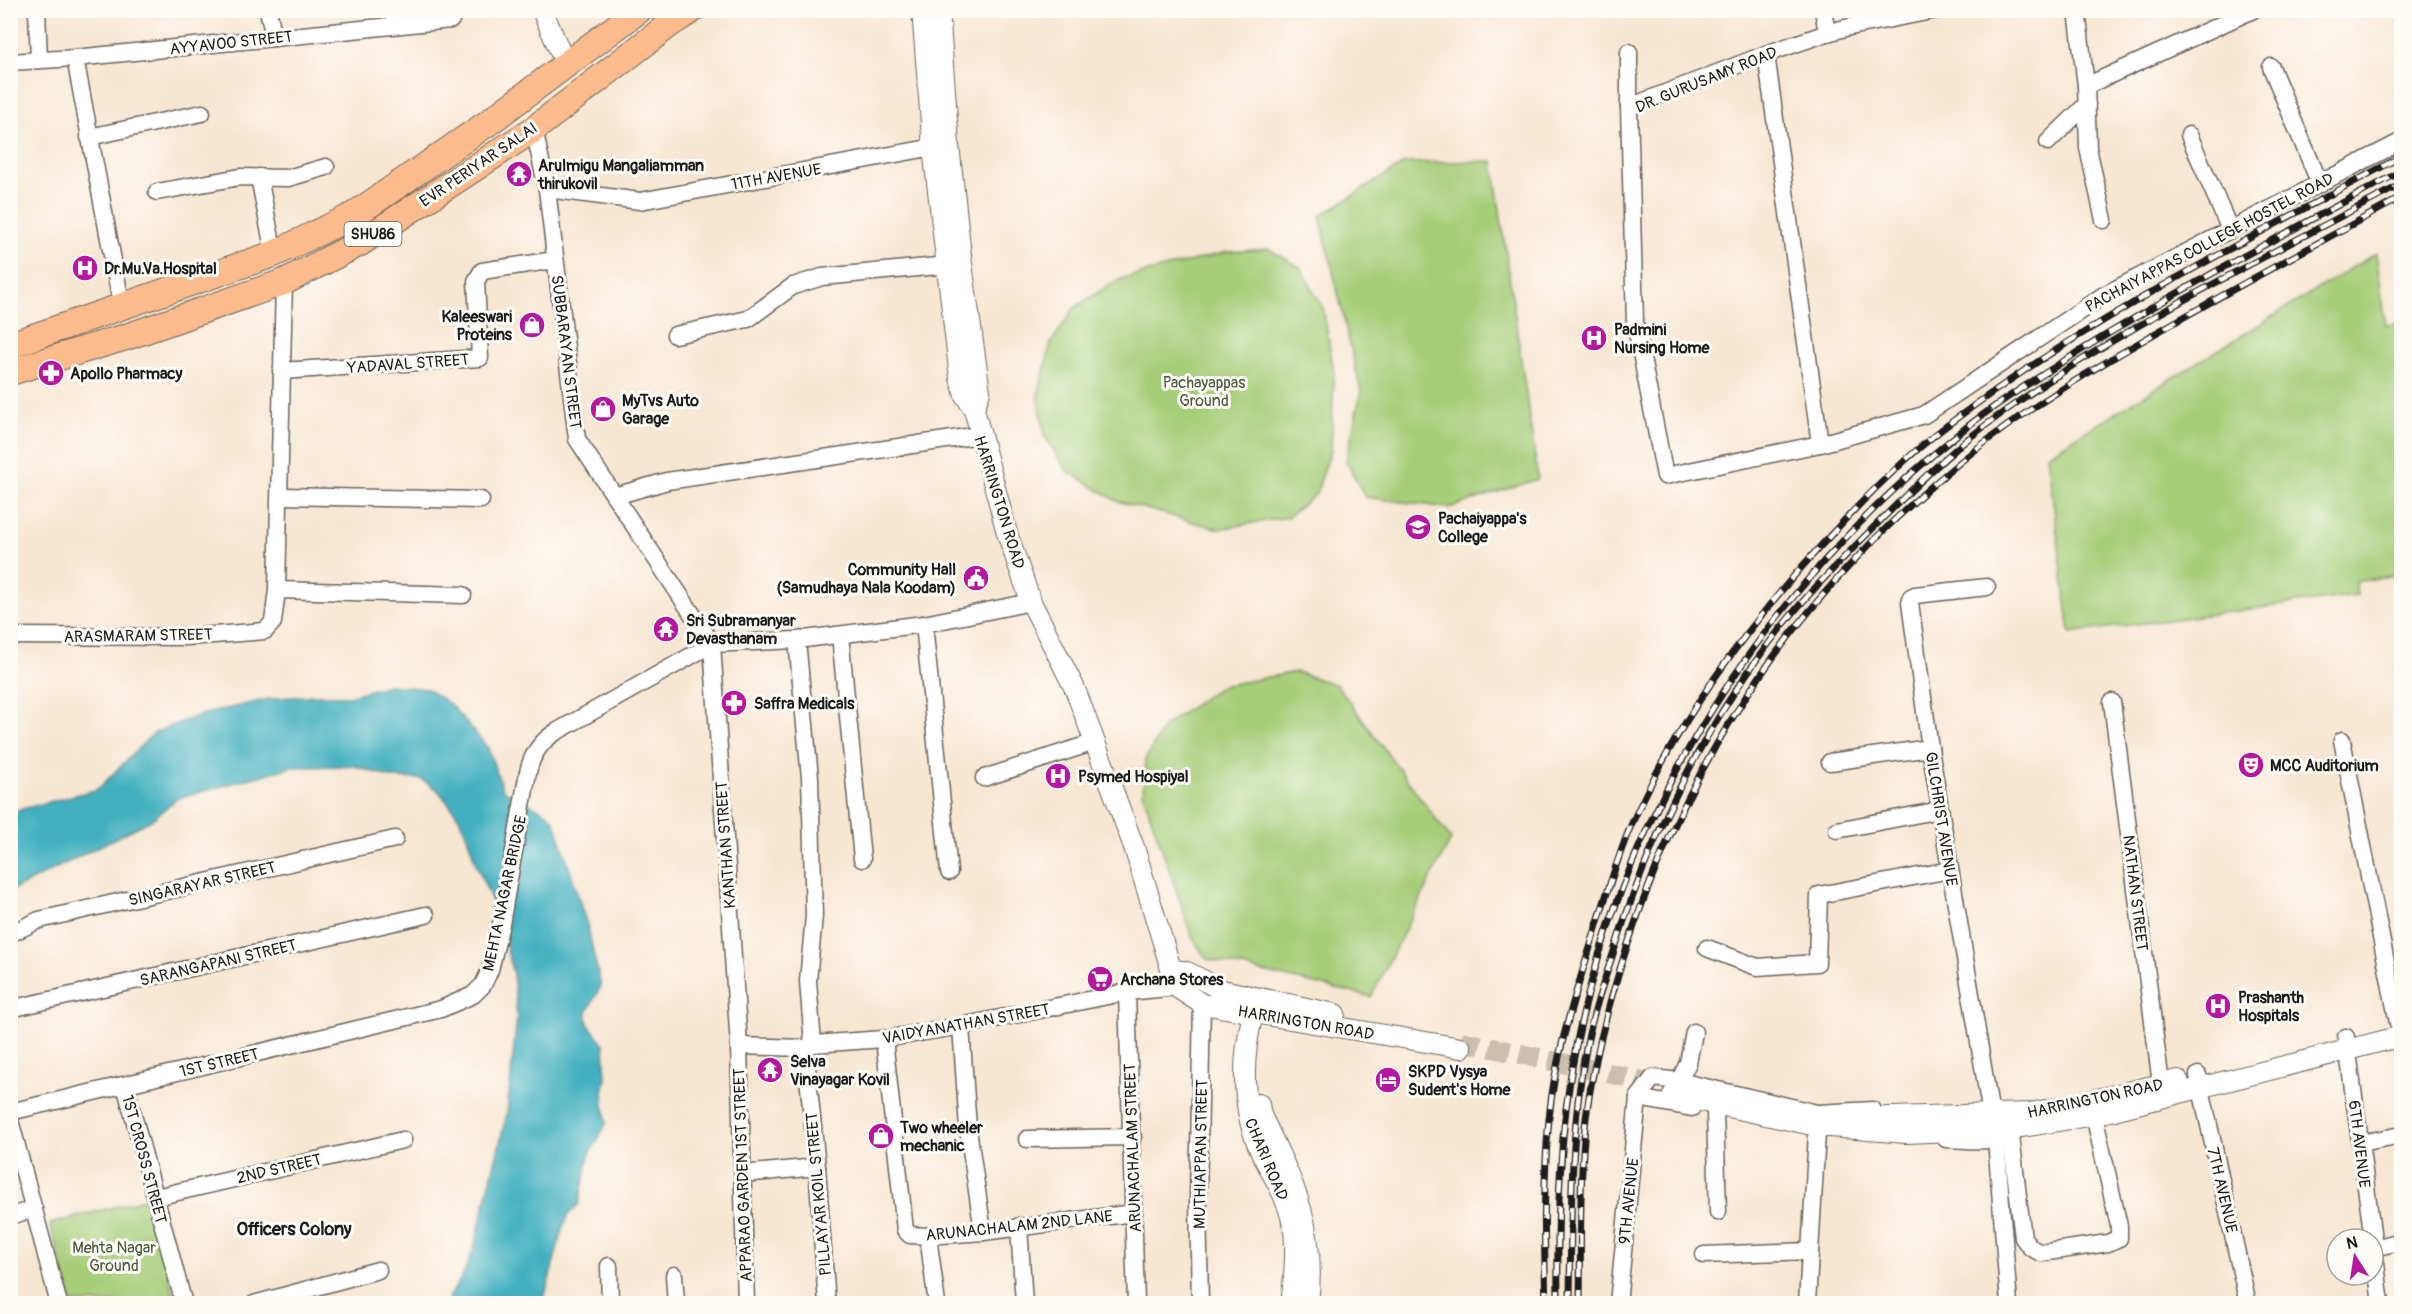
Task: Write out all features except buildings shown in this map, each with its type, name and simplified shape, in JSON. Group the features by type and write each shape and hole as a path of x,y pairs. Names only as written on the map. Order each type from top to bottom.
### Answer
{"main road":[{"name":"EVR PERIYAR SALAI","path":"10,345 274,254 354,215 488,123 639,10"},
{"name":"EVR PERIYAR SALAI","path":"10,372 129,336 284,282 360,243 534,129 670,24 692,10"}],"street":[{"path":"37,10 39,60"},
{"path":"268,10 274,38"},
{"path":"542,10 566,65"},
{"path":"922,10 941,146"},
{"path":"939,10 941,146"},
{"path":"1823,10 1827,33"},
{"name":"DR. GURUSAMY ROAD","path":"1635,322 1629,107 1827,33 1937,10"},
{"path":"2077,10 2086,86 2088,148 2104,220"},
{"path":"2086,86 2253,10"},
{"name":"AYYAVOO STREET","path":"10,62 75,58 274,38 395,18 451,20"},
{"path":"1629,52 1629,107"},
{"path":"1766,54 1820,444"},
{"path":"75,58 122,308"},
{"path":"2271,67 2320,184"},
{"path":"2048,142 2087,104"},
{"path":"89,137 202,113"},
{"name":"SUBBARAYAN STREET","path":"534,129 547,189 578,440 712,644"},
{"path":"2189,135 2230,230"},
{"name":"PACHAIYAPPAS COLLEGE HOSTEL ROAD","path":"1635,322 1665,476 1820,444 1924,415 2104,295 2402,141"},
{"name":"11TH AVENUE","path":"547,189 640,201 941,146"},
{"name":"HARRINGTON ROAD","path":"941,146 954,264 980,392 974,409 1007,533 1031,602 1075,689 1134,847 1177,975 1202,1004 1461,1045 1222,990 1177,975"},
{"path":"157,192 240,177 288,178 326,167"},
{"path":"259,177 274,254"},
{"name":"YADAVAL STREET","path":"281,371 480,358 476,281 482,271 555,260"},
{"path":"675,335 748,319 793,286 822,277 954,264"},
{"path":"284,282 277,590 464,595"},
{"path":"615,496 667,481 980,435"},
{"path":"280,496 482,500"},
{"name":"GILCHRIST AVENUE","path":"1987,587 1911,597 1930,748 1950,870 2005,1123"},
{"name":"ARASMARAM STREET","path":"10,636 187,637 265,631 273,622 277,590"},
{"path":"712,644 797,640 924,624 1031,602"},
{"path":"924,624 949,872"},
{"path":"840,635 862,859"},
{"name":"PILLAYAR KOIL STREET","path":"797,640 810,778 814,916 808,981 809,1046 827,1304"},
{"name":"MEHTA NAGAR BRIDGE","path":"434,1011 473,995 483,985 490,970 501,924 528,772 536,751 556,732 712,644"},
{"name":"KANTHAN STREET","path":"712,644 739,1046"},
{"name":"NATHAN STREET","path":"2112,702 2161,1084"},
{"path":"2342,740 2400,1027"},
{"path":"984,778 1095,742"},
{"path":"1830,762 1930,748"},
{"path":"1837,830 1940,810"},
{"name":"SINGARAYAR STREET","path":"10,934 39,920 395,839"},
{"path":"1707,948 1757,967 1817,963 1819,895 1950,870"},
{"name":"SARANGAPANI STREET","path":"10,1009 426,915"},
{"name":"VAIDYANATHAN STREET","path":"739,1046 809,1046 884,1039 961,1026 1127,992 1168,988 1177,975"},
{"name":"ARUNACHALAM STREET","path":"1127,992 1133,1137 1136,1304"},
{"name":"MUTHIAPPAN STREET","path":"1200,1304 1198,1199 1202,1004"},
{"name":"1ST STREET","path":"10,1112 434,1011"},
{"name":"CHARI ROAD","path":"1257,1014 1247,1034 1245,1100 1259,1146 1280,1184 1293,1222 1291,1304"},
{"name":"CHARI ROAD","path":"1257,1014 1260,1115 1293,1183 1304,1215 1311,1279 1308,1304"},
{"path":"961,1026 968,1129 983,1232"},
{"name":"HARRINGTON ROAD","path":"1678,1084 1818,1119 2005,1123 2161,1084 2199,1082 2400,1027"},
{"path":"1694,1032 1691,1053 1678,1084 1653,1078 1638,1098 1817,1133 1970,1140 2005,1123 2094,1115 2199,1082"},
{"name":"ARUNACHALAM 2ND LANE","path":"884,1039 905,1230 910,1235 983,1232 1134,1213"},
{"name":"6TH AVENUE","path":"2347,1043 2371,1227"},
{"name":"APPARAO GARDEN 1ST STREET","path":"739,1046 746,1304"},
{"name":"7TH AVENUE","path":"2199,1082 2248,1304"},
{"name":"1ST CROSS STREET","path":"125,1085 184,1304"},
{"name":"9TH AVENUE","path":"1618,1304 1638,1098"},
{"path":"1715,1112 1718,1212"},
{"path":"2005,1123 2024,1238 2031,1248 2041,1253 2108,1243 2119,1238 2119,1226 2094,1115"},
{"path":"10,1120 59,1304"},
{"path":"2005,1123 2009,1304"},
{"path":"1807,1304 1817,1133"},
{"path":"2360,1143 2402,1135"},
{"path":"1027,1139 1133,1137"},
{"name":"2ND STREET","path":"156,1197 403,1140"},
{"path":"743,1174 818,1167"},
{"path":"10,1216 34,1209"},
{"path":"1019,1226 1024,1304"},
{"path":"928,1236 937,1304"},
{"path":"2385,1242 2402,1242"},
{"path":"1704,1255 1810,1251"},
{"path":"609,1266 610,1304"},
{"path":"254,1304 378,1270"},
{"path":"674,1275 676,1304"},
{"name":"6TH AVENUE","path":"2378,1287 2380,1304"}],"green space":[{"path":"1493,161 1538,479 1449,508 1365,497 1346,461 1361,392 1320,216 1405,163"},
{"name":"Pachayappas Ground","path":"1269,249 1300,267 1323,308 1334,373 1331,450 1316,494 1288,517 1219,529 1117,501 1067,471 1045,437 1038,396 1051,343 1074,308 1117,280 1227,252"},
{"path":"2376,253 2386,325 2401,323 2401,574 2355,582 2357,595 2070,633 2047,455"},
{"path":"1296,672 1337,685 1451,839 1371,997 1207,959 1193,939 1143,794 1145,760 1164,726 1221,686"},
{"name":"Mehta Nagar Ground","path":"148,1198 176,1303 72,1303 50,1224"}],"water":[{"path":"389,685 427,689 450,704 488,748 503,790 547,813 554,820 588,928 600,988 587,1012 588,1024 604,1044 606,1078 603,1092 606,1124 589,1156 579,1204 569,1214 563,1227 543,1303 446,1303 463,1275 474,1248 507,1113 517,1017 513,974 498,915 458,816 438,790 421,779 393,778 355,766 292,767 178,798 151,820 11,891 11,812 98,789 154,733 200,715 269,699 314,695 348,696"}],"tunnel":[{"path":"1461,1041 1667,1086"}],"railway":[{"path":"1546,1304 1544,1211 1549,1119 1559,1056 1575,994 1629,830 1669,751 1716,676 1742,640 1798,571 1858,506 1939,431 2010,381 2119,311 2402,156"},
{"path":"1558,1304 1559,1207 1566,1110 1576,1046 1599,957 1629,870 1668,787 1713,707 1766,632 1824,561 1888,495 1983,414 2064,361 2147,311 2402,171"},
{"path":"1570,1304 1572,1176 1577,1112 1586,1049 1599,998 1631,902 1668,812 1713,726 1768,645 1818,585 1913,488 1969,438 2019,401 2124,334 2180,302 2402,184"},
{"path":"1580,1304 1581,1187 1586,1118 1597,1055 1613,993 1652,877 1684,806 1720,738 1761,674 1807,614 1858,557 1914,502 1975,450 2015,420 2121,353 2402,197"}],"place":[{"name":"Arulmigu Mangaliamman thirukovil","path":"519,174"},
{"name":"Dr.Mu.Va.Hospital","path":"85,268"},
{"name":"Kaleeswari Proteins","path":"532,325"},
{"name":"Padmini Nursing Home","path":"1594,338"},
{"name":"Apollo Pharmacy","path":"51,373"},
{"name":"MyTvs Auto Garage","path":"603,409"},
{"name":"Pachaiyappa's College","path":"1418,527"},
{"name":"Community Hall (Samudhaya Nala Koodam)","path":"976,578"},
{"name":"Sri Subramanyar Devasthanam","path":"666,629"},
{"name":"Saffra Medicals","path":"734,703"},
{"name":"MCC Auditorium","path":"2251,765"},
{"name":"Psymed Hospiyal","path":"1058,776"},
{"name":"Archana Stores","path":"1100,979"},
{"name":"Prashanth Hospitals","path":"2218,1006"},
{"name":"Selva Vinayagar Kovil","path":"770,1070"},
{"name":"SKPD Vysya Sudent's Home","path":"1388,1080"},
{"name":"Two wheeler mechanic","path":"881,1136"}],"district":[{"name":"Officers Colony","path":"294,1229"}]}
